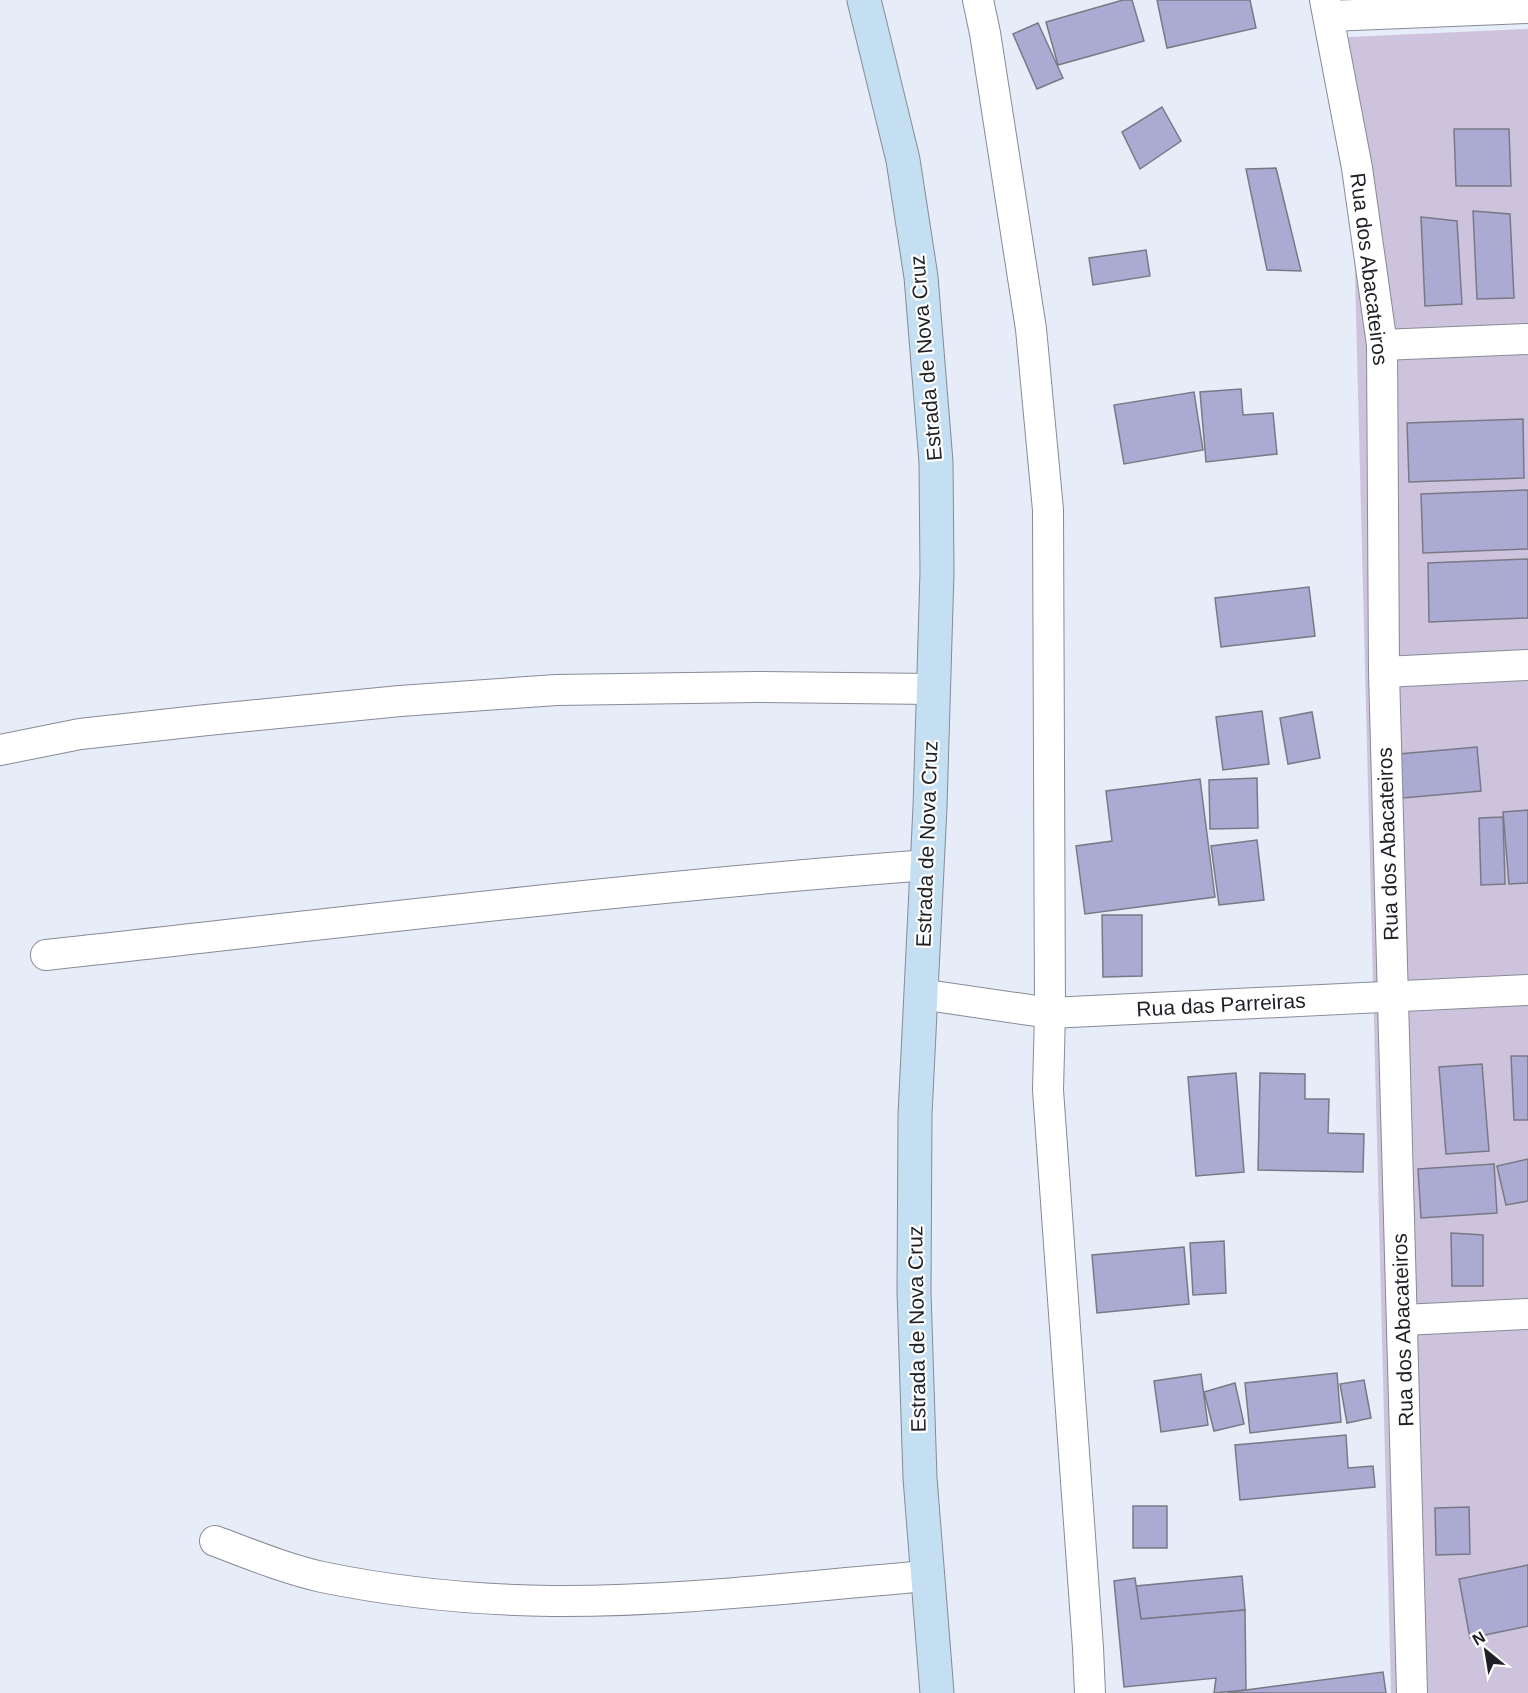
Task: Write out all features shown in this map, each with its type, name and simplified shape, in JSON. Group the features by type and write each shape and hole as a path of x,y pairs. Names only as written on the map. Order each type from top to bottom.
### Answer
{"main road":[{"name":"Estrada de Nova Cruz","path":"864,0 903,160 921,277 936,462 937,572 928,865 915,1115 914,1292 920,1478 937,1693"}],"street":[{"path":"978,0 1031,329 1048,510 1050,1013 1048,1090 1088,1636 1090,1693"},
{"path":"1327,8 1528,8"},
{"name":"Rua dos Abacateiros","path":"1327,8 1357,168 1382,345 1384,672 1412,1693"},
{"path":"1382,345 1528,339"},
{"path":"1384,672 1528,665"},
{"path":"0,750 80,734 207,720 400,701 555,690 756,687 933,689"},
{"path":"46,955 646,889 928,865"},
{"name":"Rua das Parreiras","path":"921,994 1050,1013 1528,990"},
{"path":"1402,1320 1528,1314"},
{"path":"215,1541 310,1573 354,1582 478,1597 552,1601 676,1597 927,1576"}],"shaded area":[{"path":"1528,29 1528,1693 1391,1693 1349,37"}],"building":[{"path":"1123,0 1132,0 1144,41 1058,65 1046,22"},
{"path":"1157,0 1250,0 1256,28 1167,48"},
{"path":"1038,23 1063,78 1037,89 1013,34"},
{"path":"1162,107 1181,141 1140,169 1122,132"},
{"path":"1454,129 1509,129 1511,186 1456,186"},
{"path":"1276,168 1301,271 1267,270 1246,169"},
{"path":"1473,211 1510,214 1514,298 1477,299"},
{"path":"1421,217 1457,221 1462,304 1425,306"},
{"path":"1146,250 1150,276 1093,285 1089,258"},
{"path":"1241,389 1243,415 1273,413 1277,454 1206,462 1200,392"},
{"path":"1194,392 1203,450 1124,464 1114,405"},
{"path":"1523,419 1524,478 1409,482 1407,423"},
{"path":"1528,490 1528,549 1423,553 1421,494"},
{"path":"1528,559 1528,618 1429,622 1428,563"},
{"path":"1309,587 1315,636 1221,647 1215,598"},
{"path":"1262,711 1269,764 1223,770 1216,717"},
{"path":"1312,712 1320,758 1288,764 1280,718"},
{"path":"1477,747 1481,791 1403,798 1399,754"},
{"path":"1257,778 1258,828 1210,829 1209,780"},
{"path":"1200,779 1215,897 1085,914 1076,846 1112,841 1106,791"},
{"path":"1528,810 1528,883 1509,884 1503,812"},
{"path":"1503,817 1505,884 1481,885 1479,818"},
{"path":"1257,840 1264,900 1219,905 1211,846"},
{"path":"1102,915 1142,915 1142,976 1103,977"},
{"path":"1511,1056 1528,1056 1528,1120 1514,1120"},
{"path":"1482,1064 1489,1151 1446,1154 1439,1067"},
{"path":"1236,1073 1244,1172 1196,1176 1188,1077"},
{"path":"1260,1073 1305,1074 1305,1099 1329,1099 1328,1133 1364,1134 1363,1172 1258,1170"},
{"path":"1528,1159 1528,1201 1506,1205 1497,1166"},
{"path":"1494,1164 1497,1213 1421,1218 1418,1169"},
{"path":"1451,1233 1483,1235 1483,1286 1452,1286"},
{"path":"1224,1241 1226,1293 1193,1295 1190,1243"},
{"path":"1184,1247 1189,1304 1097,1313 1092,1255"},
{"path":"1337,1373 1341,1422 1250,1433 1245,1383"},
{"path":"1201,1374 1208,1425 1161,1432 1154,1381"},
{"path":"1364,1380 1371,1418 1347,1423 1340,1384"},
{"path":"1235,1383 1244,1424 1214,1431 1204,1392"},
{"path":"1346,1435 1348,1468 1373,1466 1375,1487 1240,1500 1235,1445"},
{"path":"1133,1506 1167,1506 1167,1548 1133,1548"},
{"path":"1469,1507 1470,1554 1436,1555 1435,1508"},
{"path":"1528,1565 1528,1626 1470,1638 1459,1579"},
{"path":"1242,1576 1245,1610 1141,1619 1136,1586"},
{"path":"1135,1578 1141,1619 1245,1610 1246,1690 1214,1693 1216,1678 1124,1687 1114,1581"},
{"path":"1383,1672 1386,1693 1227,1693 1246,1690"}]}
